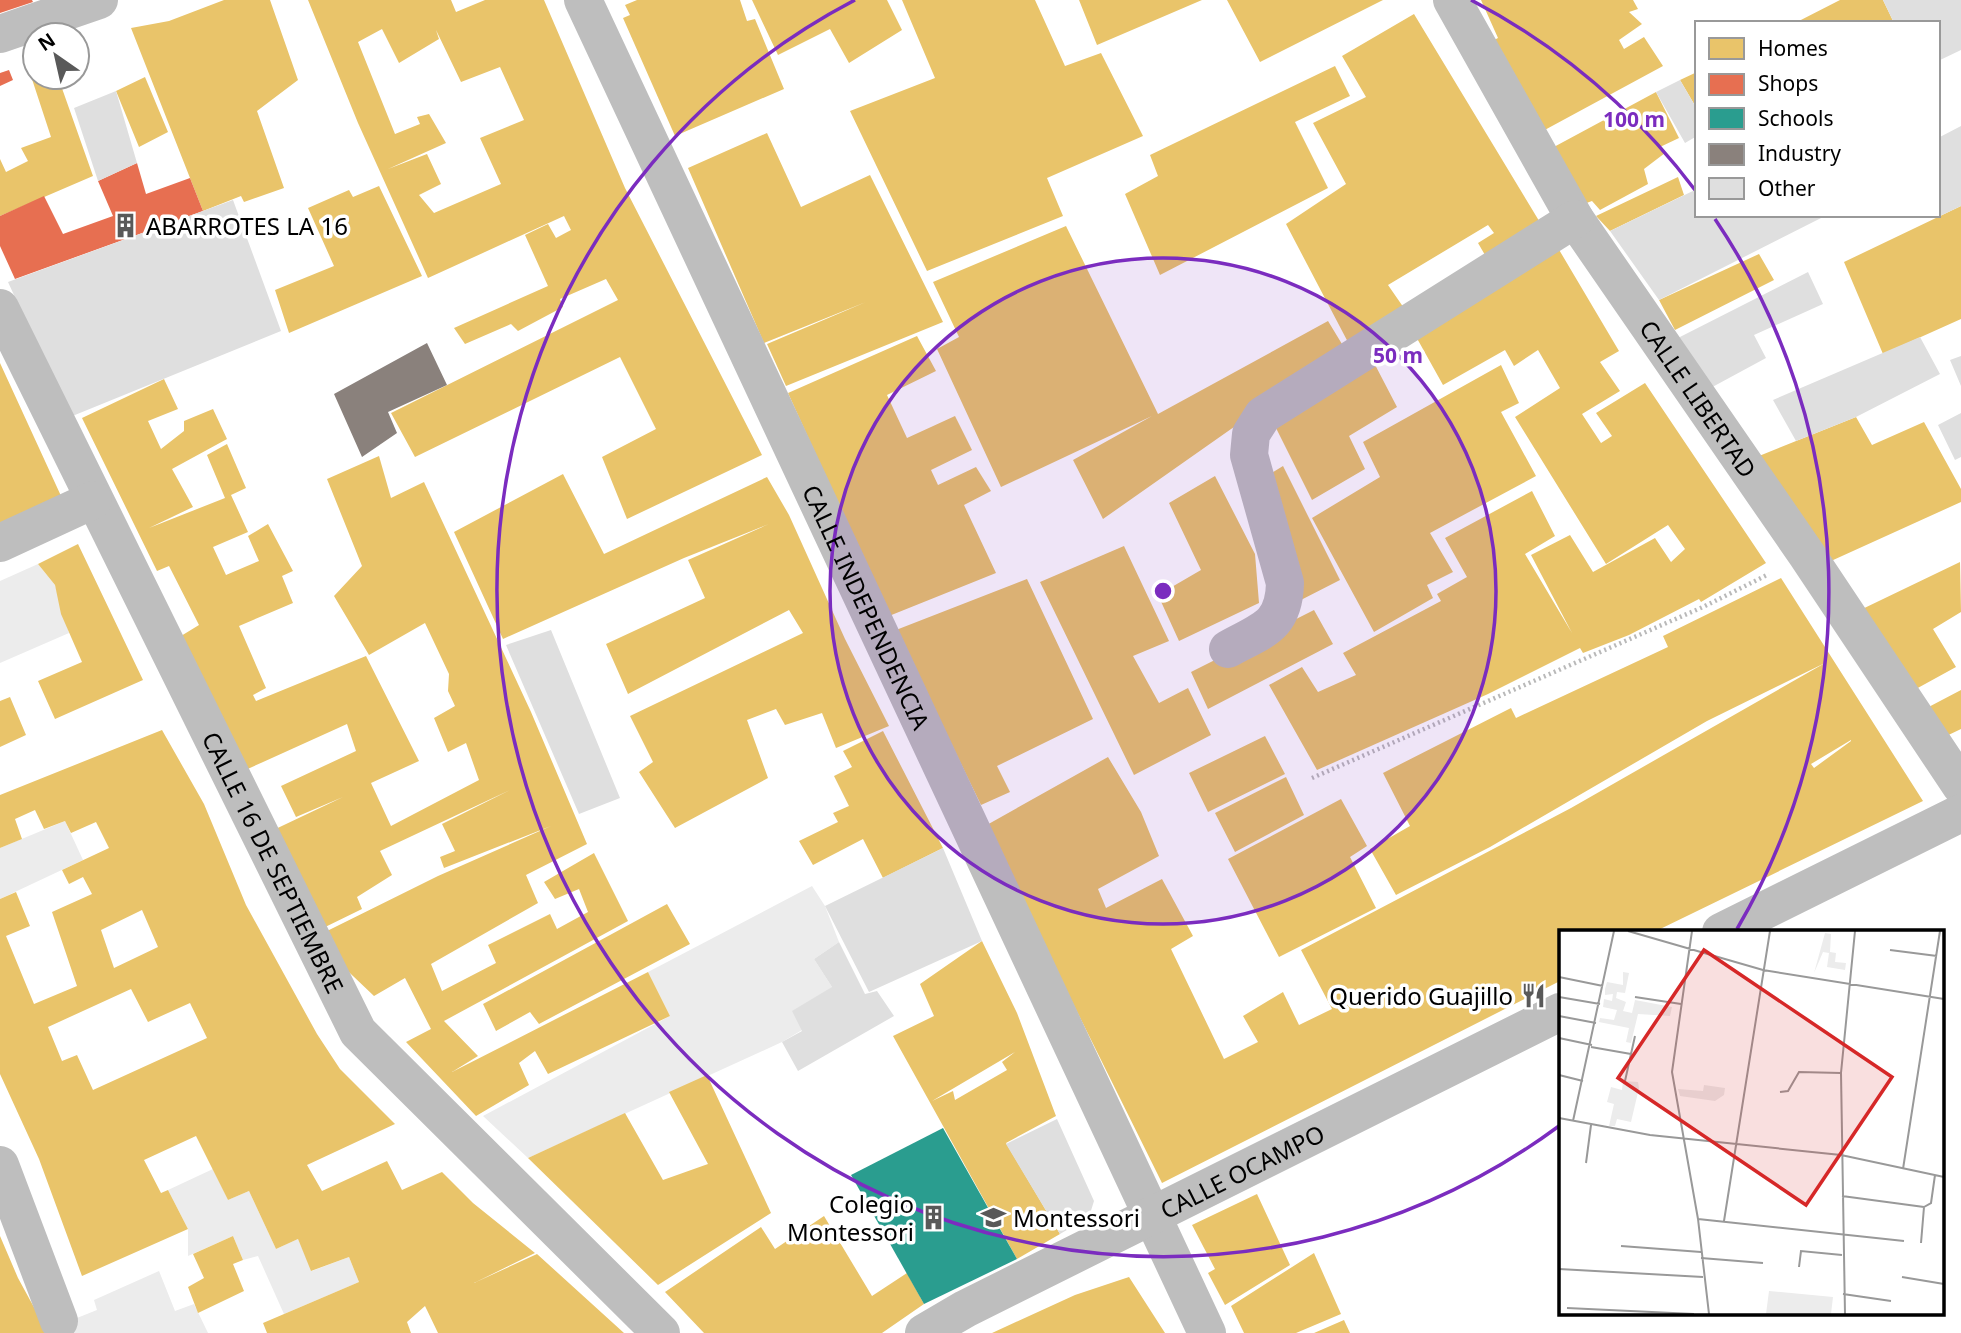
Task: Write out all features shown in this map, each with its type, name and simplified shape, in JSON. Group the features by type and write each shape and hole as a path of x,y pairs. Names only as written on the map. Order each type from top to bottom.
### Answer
{"street":[{"path":"0,34 99,0"},
{"name":"CALLE INDEPENDENCIA","path":"583,0 1207,1333"},
{"name":"CALLE LIBERTAD","path":"1452,0 1575,219 1807,555 1961,786"},
{"path":"1228,649 1275,623 1285,605 1285,583 1249,455 1251,434 1263,415 1575,219"},
{"name":"CALLE 16 DE SEPTIEMBRE","path":"0,308 358,1032 661,1333"},
{"path":"0,543 93,500"},
{"path":"1725,930 1961,813"},
{"name":"CALLE OCAMPO","path":"923,1333 1152,1215 1559,1012"},
{"path":"0,1165 60,1321"}],"path":[{"path":"1312,778 1703,607 1807,555"}],"shaded area":[{"path":"38,564 55,585 69,633 0,663 0,581"},
{"path":"65,821 83,860 0,899 0,848"},
{"path":"812,886 825,906 839,942 814,959 832,987 802,1030 782,1042 528,1158 483,1116 670,1016 648,972"},
{"path":"213,1169 228,1200 249,1191 276,1249 298,1239 312,1271 349,1257 359,1282 284,1314 258,1256 243,1260 233,1236 188,1256 188,1229 168,1190"},
{"path":"159,1271 175,1311 194,1304 208,1333 48,1333 47,1330 97,1310 94,1300"}],"building: Homes":[{"path":"224,0 270,0 298,80 257,111 284,188 244,202 241,196 203,211 131,28 169,21"},
{"path":"308,0 451,0 456,12 485,0 544,0 625,188 762,455 627,519 602,457 656,429 620,357 415,457 391,413 618,300 606,279 560,299 563,307 518,331 511,324 465,344 454,328 548,286 525,235 548,224 556,238 571,230 564,216 428,278 358,123","holes":["382,29 399,63 439,39 436,30 461,82 500,67 524,120 480,138 501,184 434,213 419,195 441,184 427,154 388,169 446,143 429,114 417,117 420,124 395,134 358,42"]},
{"path":"637,0 740,0 747,21 755,19 784,89 675,136 623,18 630,15 625,5"},
{"path":"752,0 887,0 902,30 849,63 830,29 778,55"},
{"path":"902,0 1035,0 1065,66 1101,53 1143,136 1047,178 1063,216 927,271 850,111 935,78"},
{"path":"1079,0 1202,0 1097,45"},
{"path":"1227,0 1383,0 1260,62"},
{"path":"1481,0 1633,0 1638,9 1629,12 1642,24 1619,40 1624,49 1644,37 1663,66 1541,132 1486,44 1498,38"},
{"path":"1840,0 1883,0 1893,21 1799,21"},
{"path":"1414,14 1547,234 1492,267 1478,243 1494,233 1488,225 1388,285 1406,311 1350,346 1286,224 1346,184 1313,123 1366,97 1342,56"},
{"path":"1335,66 1350,96 1295,122 1328,188 1160,275 1125,194 1158,176 1150,155"},
{"path":"1695,73 1695,106 1680,80"},
{"path":"145,77 168,132 139,147 116,91"},
{"path":"36,91 63,91 93,176 0,216 0,159 6,172 28,161 21,148 51,137"},
{"path":"1656,92 1679,138 1660,147 1665,153 1644,169 1648,184 1600,210 1592,201 1581,205 1552,148"},
{"path":"767,133 801,207 870,175 943,322 786,386 767,344 866,302 764,343 688,168"},
{"path":"1678,177 1684,195 1610,231 1596,216"},
{"path":"379,186 422,276 289,333 275,290 334,266 308,208 349,190 353,197"},
{"path":"1961,206 1961,319 1883,354 1844,262"},
{"path":"1066,226 1158,414 1328,321 1345,349 1103,519 1073,460 1152,416 1001,487 937,349 959,337 933,282"},
{"path":"1558,248 1619,351 1600,362 1620,391 1582,414 1601,443 1612,436 1596,413 1645,383 1766,563 1701,602 1699,599 1629,635 1583,653 1580,648 1488,694 1317,770 1269,685 1302,667 1318,692 1356,675 1343,653 1441,601 1437,594 1467,577 1445,538 1532,491 1555,536 1525,554 1572,633 1531,555 1570,535 1593,572 1655,538 1671,562 1685,549 1668,525 1606,564 1515,417 1560,388 1538,350 1514,366 1505,350 1443,385 1414,333"},
{"path":"1759,254 1774,280 1675,330 1659,300"},
{"path":"917,336 936,371 887,395 907,438 955,416 972,450 931,470 938,485 976,467 991,491 964,505 996,573 889,616 788,393"},
{"path":"1371,357 1397,407 1349,436 1365,469 1312,500 1272,420"},
{"path":"0,363 67,509 0,540"},
{"path":"1501,365 1519,403 1501,412 1536,476 1430,533 1453,572 1427,585 1433,598 1374,632 1312,518 1380,477 1363,442"},
{"path":"164,379 178,409 148,421 161,449 184,431 184,421 213,409 227,439 172,469 193,507 149,528 225,498 207,455 227,444 246,488 231,495 248,532 213,547 226,575 259,561 248,536 268,524 293,571 282,576 293,603 239,626 266,688 253,695 256,701 366,656 419,761 371,783 391,826 479,780 466,743 448,752 434,718 455,706 448,691 449,674 425,623 369,655 334,596 362,566 327,479 379,456 391,498 424,482 531,712 587,844 526,875 538,903 431,964 442,991 496,963 488,945 550,914 557,929 588,912 579,889 555,899 544,882 594,853 628,921 444,1021 478,1056 452,1072 648,972 670,1016 548,1074 535,1051 519,1063 529,1085 476,1116 406,1042 431,1029 405,978 374,996 332,956 321,934 438,876 551,826 444,868 440,857 455,851 442,824 512,789 380,851 392,875 357,897 362,909 317,931 265,834 343,797 296,817 281,786 356,751 347,724 241,772 181,636 199,625 169,566 157,571 82,418"},
{"path":"1856,417 1872,445 1924,422 1961,489 1961,502 1831,561 1759,456"},
{"path":"1283,466 1340,580 1295,603 1260,480"},
{"path":"563,474 604,554 767,477 789,515 845,639 889,726 836,748 822,713 785,725 776,709 747,720 768,778 675,828 639,772 653,762 630,716 803,633 789,610 628,694 606,644 705,598 688,560 769,524 684,558 503,639 454,532"},
{"path":"1215,476 1255,554 1259,603 1179,641 1158,595 1201,570 1169,503"},
{"path":"78,544 143,680 55,719 38,681 82,662 61,614 55,585 38,564"},
{"path":"1124,546 1169,641 1133,656 1159,703 1188,688 1211,735 1134,775 1040,582"},
{"path":"1960,562 1961,612 1933,629 1956,667 1905,695 1854,613"},
{"path":"1781,578 1923,801 1658,930 1559,930 1559,982 1162,1183 985,826 1108,757 1141,812 1159,856 1098,889 1106,908 1162,879 1193,936 1171,949 1224,1059 1258,1042 1243,1016 1283,992 1299,1025 1332,1009 1301,950 1571,808 1825,663 1707,721 1490,847 1396,895 1370,849 1410,826 1383,773 1511,708 1516,718 1668,647 1663,636","holes":["1851,740 1851,741 1814,768 1811,764"]},
{"path":"1027,579 1093,719 997,766 1010,792 981,805 896,630"},
{"path":"1314,610 1333,644 1208,709 1191,672"},
{"path":"1961,690 1961,729 1938,740 1921,711"},
{"path":"10,697 26,735 0,747 0,701"},
{"path":"162,730 204,804 246,905 317,1034 340,1069 395,1124 307,1165 322,1191 387,1161 402,1190 442,1172 473,1203 535,1253 474,1283 537,1254 624,1333 438,1333 425,1306 407,1322 411,1333 267,1333 263,1323 359,1282 349,1257 311,1271 298,1239 276,1249 249,1191 228,1200 196,1136 144,1160 161,1193 168,1190 188,1229 82,1276 39,1159 0,1074 0,899 16,892 30,926 6,936 34,1004 77,986 52,912 92,894 83,877 69,884 62,870 109,848 96,822 71,833 65,821 44,829 35,810 15,819 22,839 0,848 0,795","holes":["142,910 158,947 114,968 101,930","131,989 148,1022 190,1003 207,1038 93,1090 77,1055 62,1061 48,1027"]},
{"path":"883,731 943,848 883,878 863,839 813,865 799,841 838,822 833,813 849,806 834,776 852,767 843,751"},
{"path":"1265,736 1285,774 1208,812 1189,773"},
{"path":"1286,777 1304,815 1235,852 1215,813"},
{"path":"1341,799 1367,846 1350,857 1376,908 1279,957 1228,859"},
{"path":"667,904 690,944 539,1024 530,1012 496,1031 483,1004"},
{"path":"982,941 1017,1013 1056,1116 1006,1143 1060,1234 1017,1259 893,1036 934,1016 920,984","holes":["1015,1052 1002,1062 1007,1070 955,1100 953,1091 932,1101"]},
{"path":"707,1075 771,1213 658,1285 528,1158 625,1113 663,1180 708,1164 669,1092"},
{"path":"1257,1194 1290,1265 1225,1305 1208,1273 1215,1269 1192,1225"},
{"path":"824,1216 872,1296 907,1273 924,1304 882,1333 704,1333 665,1292 761,1227 775,1249"},
{"path":"0,1236 18,1278 48,1333 0,1333"},
{"path":"233,1236 243,1260 233,1264 244,1291 198,1313 188,1287 204,1278 193,1254"},
{"path":"1314,1253 1341,1314 1296,1333 1244,1333 1231,1306"},
{"path":"1129,1277 1165,1333 992,1333 1075,1295"},
{"path":"1344,1320 1350,1333 1314,1333"}],"building: Shops":[{"path":"0,0 32,0 33,2 0,13"},
{"path":"9,70 13,80 0,86 0,73"},
{"name":"ABARROTES LA 16","path":"137,163 146,194 190,178 203,211 15,279 0,246 0,216 44,196 63,234 113,216 98,181"}],"building: Schools":[{"name":"Colegio Montessori","path":"943,1128 1017,1259 924,1304 851,1175"}],"building: Industry":[{"path":"427,343 447,385 388,412 397,433 362,457 334,394"}],"building: Other":[{"path":"1883,0 1961,0 1961,50 1940,60 1940,21 1893,21"},
{"path":"1680,80 1695,106 1695,137 1685,143 1656,92"},
{"path":"116,91 137,163 98,181 74,108"},
{"path":"1961,126 1961,206 1940,216 1940,137"},
{"path":"1695,190 1695,217 1823,217 1659,300 1610,231"},
{"path":"233,200 281,331 70,417 8,282"},
{"path":"1808,272 1823,304 1754,335 1766,358 1705,391 1674,340"},
{"path":"1920,337 1940,374 1856,417 1796,441 1773,400"},
{"path":"1961,356 1961,386 1950,360"},
{"path":"1961,413 1961,457 1955,460 1938,425"},
{"path":"551,630 620,798 579,814 506,645"},
{"path":"943,848 982,941 869,992 825,906"},
{"path":"839,942 865,994 877,991 894,1016 798,1071 782,1042 802,1031 792,1011 832,987 814,959"},
{"path":"1057,1119 1094,1201 1089,1217 1060,1234 1006,1144"}],"place":[{"name":"ABARROTES LA 16","path":"126,225"},
{"name":"Querido Guajillo","path":"1533,995"},
{"name":"Colegio Montessori","path":"934,1217"},
{"name":"Montessori","path":"993,1217"}]}
